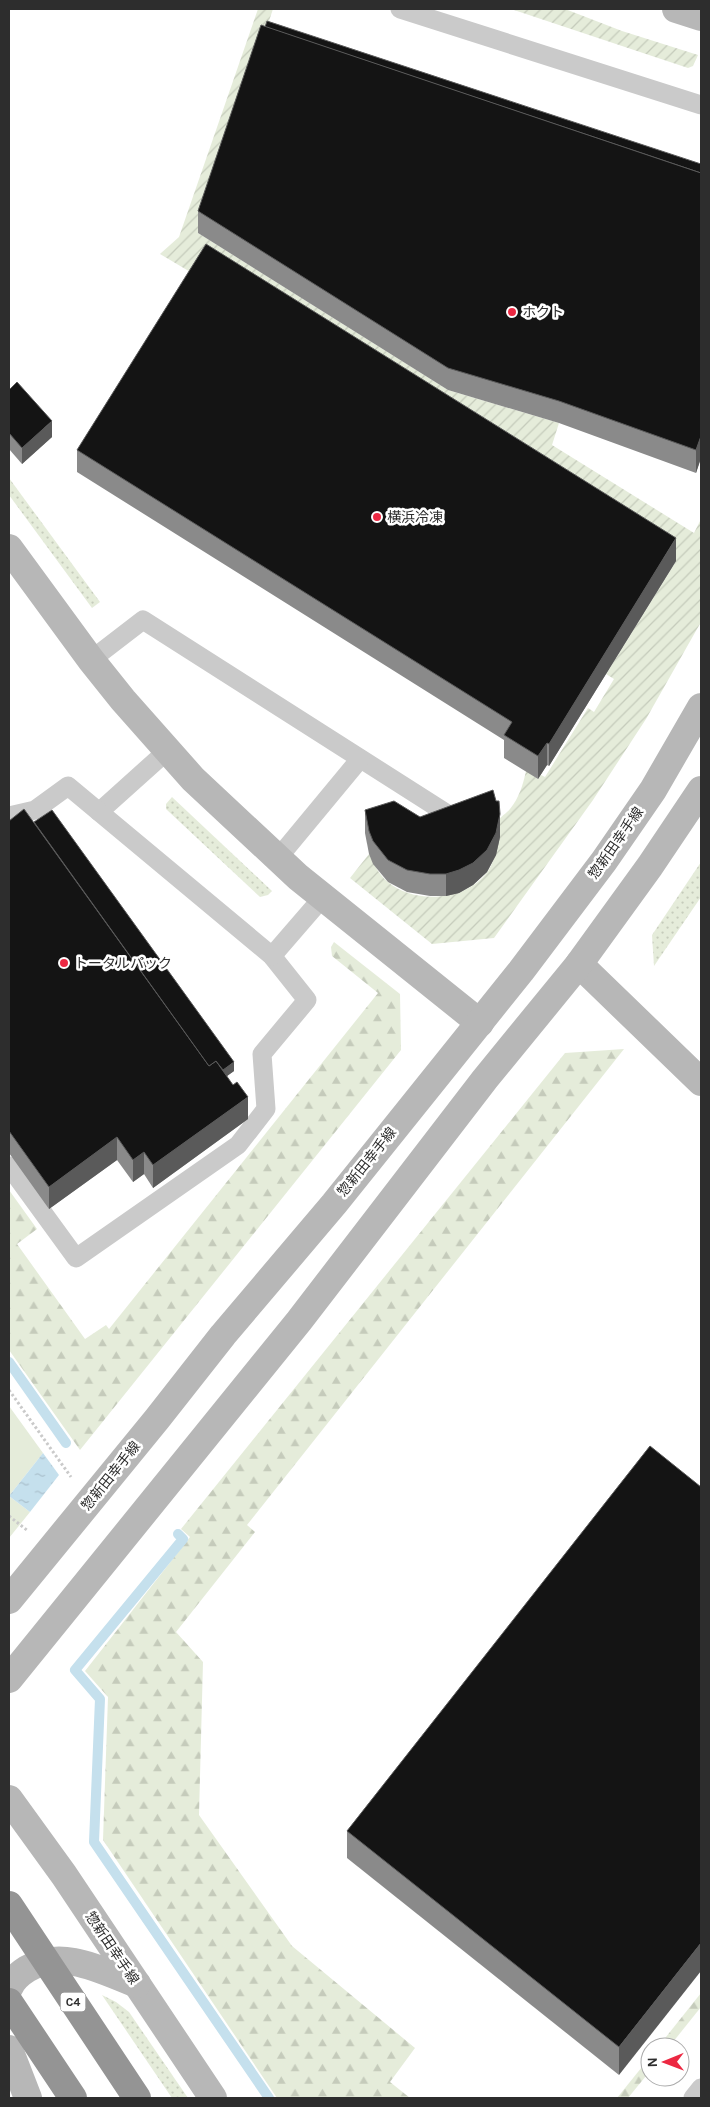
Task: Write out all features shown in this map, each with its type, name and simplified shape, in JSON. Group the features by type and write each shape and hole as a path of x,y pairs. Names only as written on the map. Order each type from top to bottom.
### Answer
{"highway":[{"name":"C4","path":"9,1905 137,2098"},
{"path":"9,2002 73,2098"}],"main road":[{"path":"676,9 701,17"},
{"path":"9,548 91,660 123,700 193,778 278,858 323,897 480,1023"},
{"name":"惣新田幸手線","path":"9,1600 223,1335 334,1204 480,1023 604,861 652,790 701,707"},
{"path":"9,1679 246,1386 480,1087 579,964 650,866 701,790"},
{"path":"579,964 701,1082"},
{"name":"惣新田幸手線","path":"9,1799 213,2098"},
{"path":"9,1988 19,1974 35,1964 62,1960 84,1964 137,1984"},
{"path":"9,2049 28,2098"}],"lane":[{"path":"400,9 423,12 701,105"},
{"path":"91,660 144,620 449,815"},
{"path":"99,812 168,750"},
{"path":"278,858 360,758"},
{"path":"9,816 36,810 68,786 272,956 306,1000 262,1054 266,1109 238,1145 76,1258 9,1166"},
{"path":"272,956 323,897"},
{"path":"693,2098 701,2088"}],"path":[{"path":"9,1390 72,1478"},
{"path":"10,1516 29,1531"}],"green space":[{"path":"258,9 273,9 198,233 448,390 559,423 552,445 694,533 701,519 701,622 646,719 593,800 494,938 432,944 350,878 369,854 377,869 388,882 412,894 426,897 454,894 467,889 479,881 488,871 494,857 499,820 516,800 526,771 538,779 541,775 545,777 588,708 594,712 614,679 606,674 676,561 160,254 179,237"},
{"path":"511,9 565,9 622,31 698,55 693,66 688,68"},
{"path":"9,478 100,602 92,608 9,495"},
{"path":"172,797 272,891 268,895 260,897 166,809 166,804"},
{"path":"701,862 701,897 654,966 652,935"},
{"path":"334,942 400,994 401,1050 80,1450 9,1350 9,1190 37,1229 17,1244 85,1339 106,1325 109,1329 378,993 332,956 331,947"},
{"path":"624,1049 247,1525 255,1532 176,1632 203,1662 199,1815 292,1946 415,2048 390,2082 410,2098 277,2098 103,1840 108,1697 85,1671 190,1537 181,1529 565,1053"},
{"path":"9,1406 43,1453 9,1496"},
{"path":"9,1496 30,1512 9,1538"},
{"path":"701,1993 701,2007 677,2037 666,2037"},
{"path":"102,1995 116,2002 129,2012 188,2098 172,2098"},
{"path":"640,2069 640,2083 628,2098 617,2098"}],"water":[{"path":"43,1453 59,1475 30,1512 9,1496"}],"building":[{"path":"267,21 701,164 701,173 265,27"},
{"name":"ホクト","path":"261,25 701,173 701,436 696,450 559,401 448,368 198,211"},
{"name":"横浜冷凍","path":"206,244 676,538 549,744 547,743 538,756 504,735 512,722 77,450"},
{"path":"17,382 52,421 22,448 9,433 9,390"},
{"path":"493,790 496,801 499,801 500,814 496,833 487,850 473,863 459,870 446,874 430,874 407,870 388,860 373,841 369,831 365,810 394,801 420,817"},
{"name":"トータルパック","path":"24,809 209,1066 216,1061 233,1085 237,1082 248,1097 153,1165 144,1152 133,1160 117,1137 49,1187 9,1131 9,821"},
{"path":"52,810 234,1062 223,1070 216,1061 209,1066 34,822"},
{"path":"650,1446 701,1487 701,1943 619,2047 347,1831"}],"waterway":[{"path":"9,1362 66,1443"},
{"path":"178,1534 183,1539 75,1670 100,1699 94,1842 269,2098"}],"place":[{"name":"ホクト","path":"512,312"},
{"name":"横浜冷凍","path":"377,517"},
{"name":"トータルパック","path":"64,963"}]}
